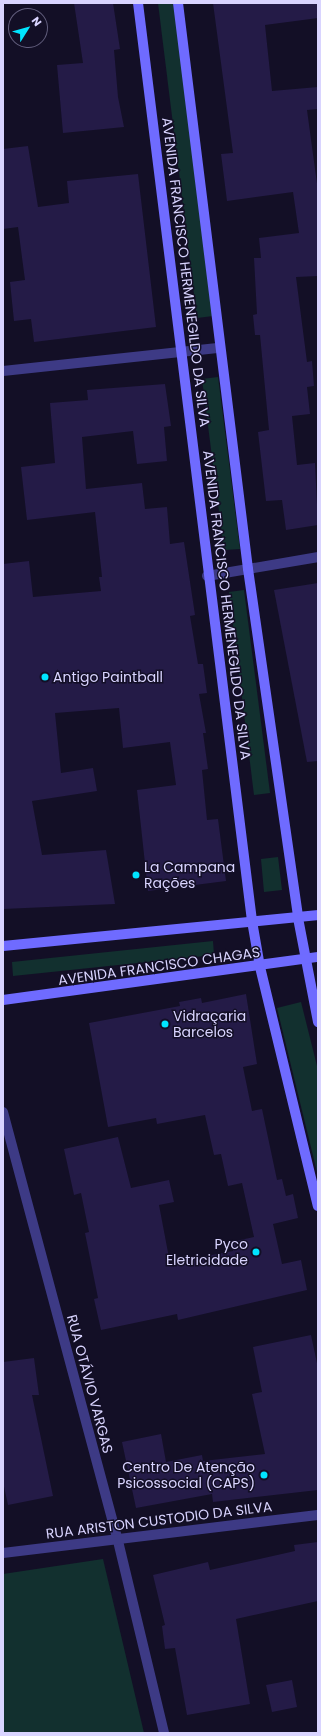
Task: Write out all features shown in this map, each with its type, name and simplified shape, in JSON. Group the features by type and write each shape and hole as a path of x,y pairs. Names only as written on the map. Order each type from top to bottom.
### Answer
{"main road":[{"name":"AVENIDA FRANCISCO HERMENEGILDO DA SILVA","path":"138,3 183,352 207,576 252,922 260,967 318,1206"},
{"name":"AVENIDA FRANCISCO HERMENEGILDO DA SILVA","path":"178,3 248,569 298,918 318,1022"},
{"path":"3,946 318,915"},
{"name":"AVENIDA FRANCISCO CHAGAS","path":"3,1000 260,967 318,957"}],"street":[{"path":"3,371 220,348"},
{"path":"207,576 318,557"},
{"name":"RUA OTÁVIO VARGAS","path":"3,1112 118,1541 164,1733"},
{"name":"RUA ARISTON CUSTODIO DA SILVA","path":"3,1553 118,1541 318,1515"}],"green space":[{"path":"158,3 174,3 213,316 197,318"},
{"path":"218,377 240,549 224,550 202,379"},
{"path":"244,590 270,793 254,795 229,592"},
{"path":"278,857 282,890 264,892 261,859"},
{"path":"213,941 214,955 13,976 12,962"},
{"path":"301,1002 318,1070 318,1176 277,1008"},
{"path":"103,1559 144,1733 3,1733 3,1574"}],"building":[{"path":"74,3 113,3 120,49 114,50 118,97 124,127 63,133 57,65 83,63"},
{"path":"213,3 318,3 318,18 265,25 272,91 318,87 318,109 307,110 318,191 318,276 296,277 307,362 312,361 314,386 307,387 310,414 292,416 297,465 315,463 318,525 286,530 282,500 266,501 258,432 269,430 260,335 255,335 253,315 257,314 254,258 261,258 259,238 299,233 293,192 227,201 221,154 233,153"},
{"path":"28,146 38,207 69,203 67,181 138,174 156,327 34,342 31,319 14,321 10,282 25,280 18,227 3,229 3,149"},
{"path":"165,384 171,426 164,427 167,461 137,464 133,431 82,437 86,489 142,483 145,509 167,507 170,544 184,542 195,615 190,616 198,664 203,664 207,693 199,694 206,733 203,733 208,769 202,770 207,820 218,819 226,881 148,891 137,790 176,785 170,742 123,748 119,708 55,713 61,773 93,768 97,791 32,801 42,855 106,850 115,904 3,909 3,564 29,561 33,597 101,591 99,577 102,577 95,512 27,520 21,467 55,463 50,403 88,400 87,390"},
{"path":"318,583 318,761 307,762 274,590"},
{"path":"246,994 257,1064 243,1067 252,1111 262,1109 277,1180 282,1179 286,1196 293,1194 298,1218 273,1224 282,1264 301,1260 307,1290 178,1320 177,1314 101,1330 94,1299 98,1298 85,1233 89,1232 81,1193 74,1195 64,1149 118,1137 131,1188 169,1180 174,1202 159,1205 170,1263 233,1251 231,1242 254,1237 242,1183 228,1186 221,1154 214,1155 205,1115 157,1124 156,1118 108,1127 89,1023 180,1006 179,1002 201,998 202,1003"},
{"path":"311,1335 318,1368 318,1490 213,1502 212,1494 136,1508 122,1442 161,1434 166,1462 202,1455 203,1461 265,1454 252,1394 262,1392 253,1347"},
{"path":"34,1358 39,1395 32,1395 53,1496 8,1505 3,1482 3,1362"},
{"path":"318,1542 318,1601 236,1619 250,1704 187,1715 175,1648 165,1649 162,1626 165,1625 153,1575 208,1562 210,1570 295,1551 294,1545"},
{"path":"292,1680 297,1707 272,1712 266,1685"}],"place":[{"name":"Antigo Paintball","path":"45,677"},
{"name":"La Campana Rações","path":"136,875"},
{"name":"Vidraçaria Barcelos","path":"165,1024"},
{"name":"Pyco Eletricidade","path":"256,1252"},
{"name":"Centro De Atenção Psicossocial (CAPS)","path":"264,1475"}]}
